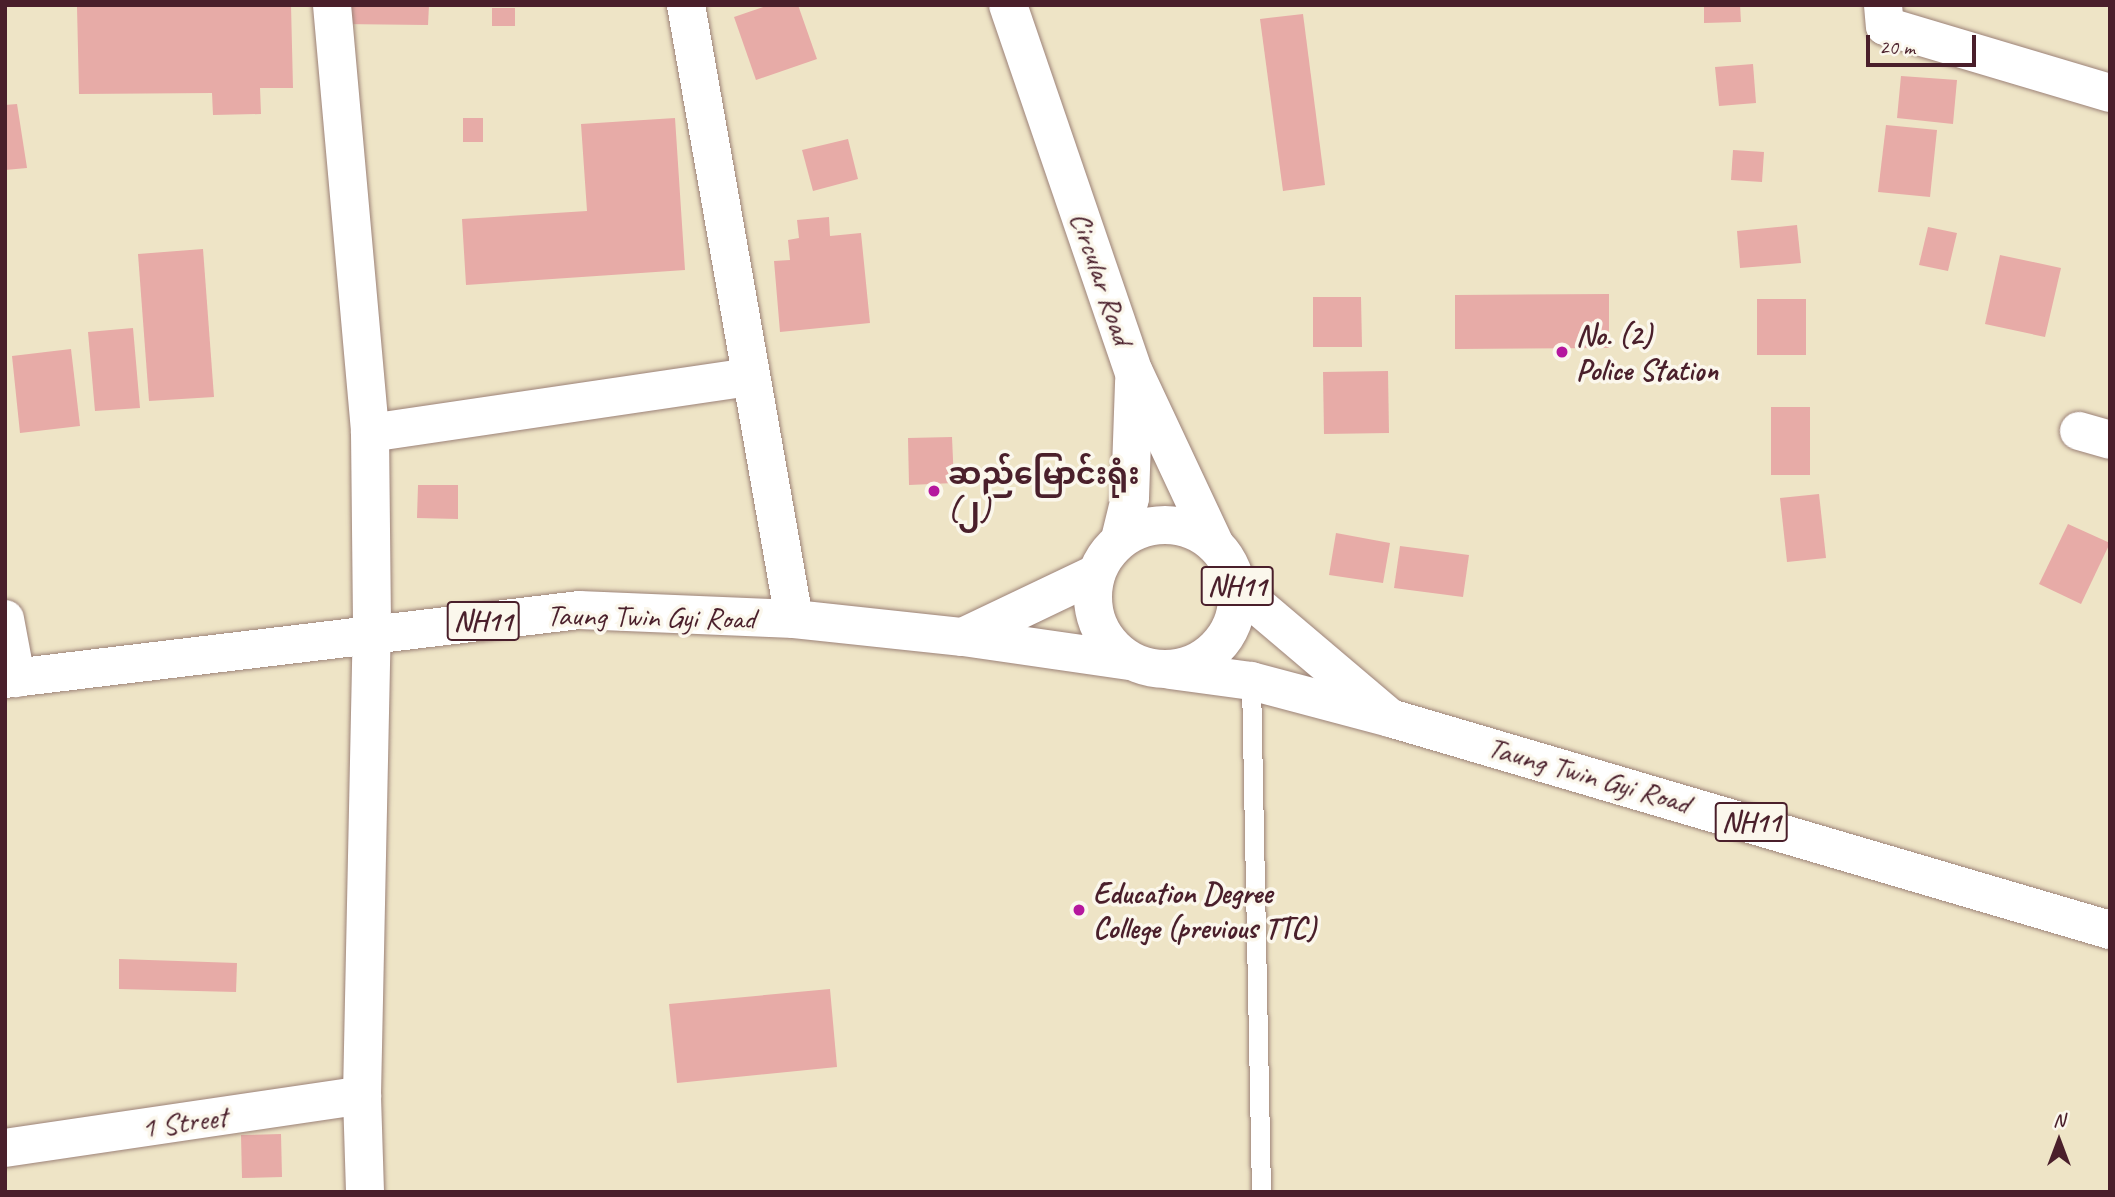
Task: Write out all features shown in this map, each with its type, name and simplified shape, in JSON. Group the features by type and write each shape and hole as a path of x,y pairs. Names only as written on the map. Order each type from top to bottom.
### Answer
{"main road":[{"path":"332,5 370,433 372,635 362,1096 365,1192"},
{"path":"686,5 794,619"},
{"name":"Circular Road","path":"1009,5 1134,372 1214,543"},
{"path":"1883,5 1885,26 2110,93"},
{"path":"963,637 1095,574 1120,539 1130,498 1134,372"},
{"path":"370,433 751,377"},
{"name":"NH11","path":"1120,539 1151,525 1185,527 1214,543 1231,565 1238,589 1232,627 1207,657 1170,670"},
{"path":"1095,574 1092,608 1104,639 1129,661"},
{"path":"1238,589 1390,718"},
{"name":"Taung Twin Gyi Road","path":"11,679 579,610 794,619 963,637 1129,661"},
{"path":"5,619 11,679"},
{"name":"NH11","path":"1129,661 1170,670 1251,681 1390,718"},
{"name":"Taung Twin Gyi Road","path":"1390,718 2110,930"},
{"name":"1 Street","path":"5,1148 362,1096"}],"lane":[{"path":"1251,681 1261,1192"}],"building":[{"path":"291,5 293,88 260,88 261,114 213,115 212,93 79,94 77,7"},
{"path":"340,5 429,5 428,25 340,24"},
{"path":"769,5 798,5 817,59 756,80 734,17"},
{"path":"1704,5 1740,5 1741,22 1704,23"},
{"path":"492,8 515,8 515,26 492,26"},
{"path":"1303,14 1325,185 1283,191 1260,19"},
{"path":"1753,64 1756,103 1719,106 1715,67"},
{"path":"1901,76 1957,80 1953,124 1897,118"},
{"path":"17,104 27,168 5,170 5,105"},
{"path":"463,118 483,118 483,142 463,142"},
{"path":"675,118 685,270 466,285 462,219 587,211 581,124"},
{"path":"1886,125 1937,130 1930,197 1878,192"},
{"path":"848,139 858,179 813,191 802,150"},
{"path":"1733,150 1764,152 1762,182 1731,180"},
{"path":"829,217 830,236 861,233 870,323 780,332 774,261 790,260 788,240 799,238 797,220"},
{"path":"1797,225 1801,263 1740,268 1737,231"},
{"path":"1928,227 1957,233 1948,271 1919,265"},
{"path":"203,249 214,397 149,401 138,254"},
{"path":"2000,255 2061,268 2045,337 1985,324"},
{"path":"1609,294 1609,348 1455,349 1455,295"},
{"path":"1313,297 1361,297 1362,347 1313,347"},
{"path":"1757,299 1806,299 1806,355 1757,355"},
{"path":"133,328 140,408 95,411 88,332"},
{"path":"71,349 80,426 20,433 12,356"},
{"path":"1388,371 1389,433 1324,434 1323,372"},
{"path":"1771,407 1810,407 1810,475 1771,475"},
{"path":"952,437 954,483 909,485 908,438"},
{"path":"418,485 458,485 458,519 417,518"},
{"path":"1819,494 1826,558 1787,562 1780,498"},
{"path":"2068,524 2110,543 2081,604 2039,584"},
{"path":"1336,533 1390,543 1383,583 1329,575"},
{"path":"1400,546 1469,555 1463,597 1394,588"},
{"path":"119,959 237,963 236,992 119,989"},
{"path":"830,989 837,1067 677,1083 669,1004"},
{"path":"281,1134 282,1177 242,1178 241,1135"}],"place":[{"name":"No. (2) Police Station","path":"1562,352"},
{"name":"ဆည်မြောင်းရုံး (၂)","path":"934,491"},
{"name":"Education Degree College (previous TTC)","path":"1079,910"}]}
